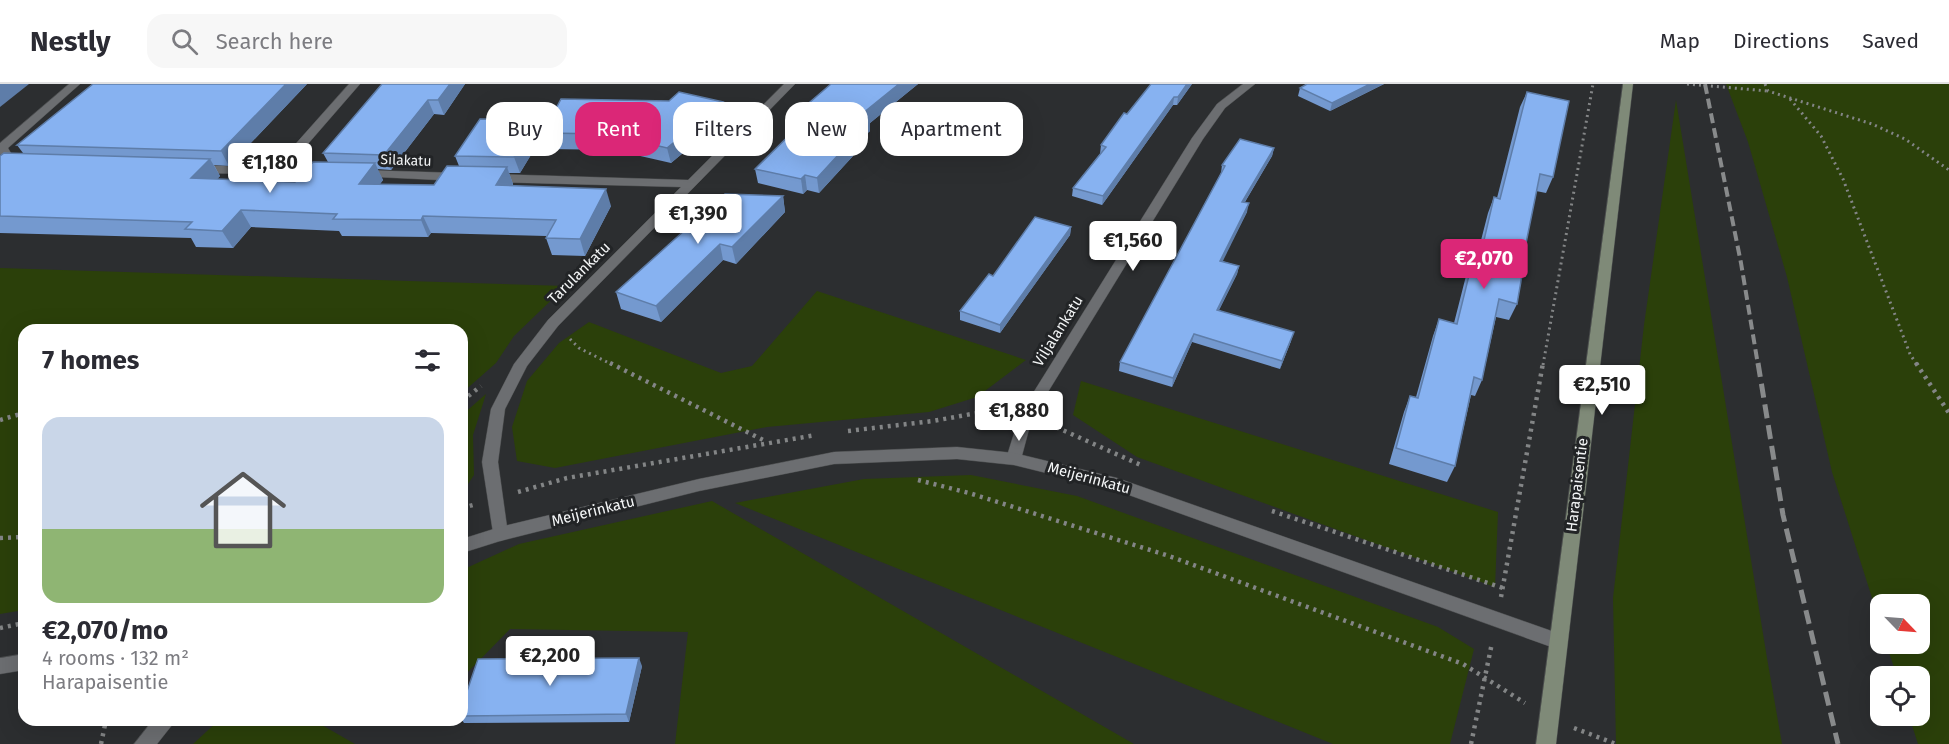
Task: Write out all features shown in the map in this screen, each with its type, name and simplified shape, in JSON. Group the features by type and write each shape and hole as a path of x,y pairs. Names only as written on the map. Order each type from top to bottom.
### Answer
{"main road":[{"name":"Harapaisentie","path":"1546,744 1628,84"}],"street":[{"path":"35,166 12,165 2,148 75,84"},
{"path":"278,171 355,84"},
{"name":"Tarulankatu","path":"500,534 490,462 498,409 521,364 553,323 790,84"},
{"name":"Viljalankatu","path":"1014,459 1024,418 1198,138 1221,106 1250,84"},
{"name":"Silakatu","path":"186,169 690,184"},
{"name":"Meijerinkatu","path":"468,544 500,534 699,485 834,458 957,453 1014,459 1117,484 1557,641"},
{"path":"0,666 18,663"},
{"path":"139,744 148,726"},
{"path":"144,744 160,726"}],"path":[{"path":"1471,744 1486,678 1593,84"},
{"path":"1688,84 1705,88 1726,87 1768,91 1872,124 1905,139 1949,170"},
{"path":"1765,84 1768,91"},
{"path":"1790,99 1821,136 1838,168 1910,354 1949,412"},
{"path":"553,323 579,348 768,443"},
{"path":"0,420 18,415"},
{"path":"913,478 969,493 1166,555 1463,664 1550,719 1616,744"},
{"path":"0,538 18,537"},
{"path":"0,628 18,624"},
{"path":"100,744 104,726"}],"green space":[{"path":"1726,84 1949,84 1949,744 1918,744 1912,726 1930,726 1930,666 1894,666 1889,654 1930,654 1930,594 1871,594 1832,472 1787,277 1748,142"},
{"path":"1676,100 1782,744 1616,744 1613,598 1644,325"},
{"path":"0,268 566,286 514,336 496,363 468,388 468,324 18,324 18,611 0,614"},
{"path":"817,291 1026,360 977,397 929,412 767,427 555,468 517,461 512,427 527,381 559,343 589,322 721,373 752,366"},
{"path":"1081,381 1498,512 1495,587 1137,457 1073,415"},
{"path":"486,394 473,435 474,475 468,484 468,410"},
{"path":"971,475 1077,496 1438,627 1474,649 1450,744 1333,744 735,503 864,479"},
{"path":"712,501 1134,744 675,744 688,632 510,629 468,672 468,567 519,544"},
{"path":"212,726 324,726 355,744 193,744"}],"building":[{"path":"93,84 286,84 221,151 17,145"},
{"path":"382,84 450,84 438,100 428,100 384,155 323,153"},
{"path":"831,84 899,84 868,109 868,102 810,102"},
{"path":"1151,84 1187,84 1178,97 1174,97 1103,196 1073,188 1106,147 1101,145 1124,113 1127,114"},
{"path":"1307,84 1370,84 1332,103 1300,88"},
{"path":"679,92 723,102 673,102 673,143 667,148 661,147 661,102 575,102 575,133 563,133 563,102 559,102 561,99 669,101"},
{"path":"1527,92 1569,101 1553,177 1540,174 1522,263 1524,264 1517,304 1499,299 1482,380 1474,377 1455,466 1396,448 1410,396 1418,398 1439,319 1457,324 1475,251 1481,253 1494,197 1500,199"},
{"path":"480,119 486,119 486,156 515,156 514,157 455,156"},
{"path":"1240,139 1274,148 1242,202 1249,203 1220,261 1239,266 1217,310 1294,332 1282,361 1194,334 1173,378 1120,362 1225,166 1222,165"},
{"path":"785,140 785,156 837,156 817,178 805,175 801,179 755,169 768,156 773,156 773,151"},
{"path":"4,153 210,159 191,178 295,182 313,162 375,163 359,184 434,185 447,166 507,167 496,185 606,189 580,239 546,238 556,220 423,216 421,220 333,219 337,214 241,210 222,231 185,229 192,222 0,216 0,156"},
{"path":"725,194 783,196 732,247 720,244 656,306 616,292"},
{"path":"1035,217 1071,227 1000,325 960,311 989,274 993,276"},
{"path":"639,658 626,714 468,716 468,688 478,659"}],"railway":[{"path":"1705,84 1741,263 1758,365"},
{"path":"1758,363 1783,515 1838,744"}]}
